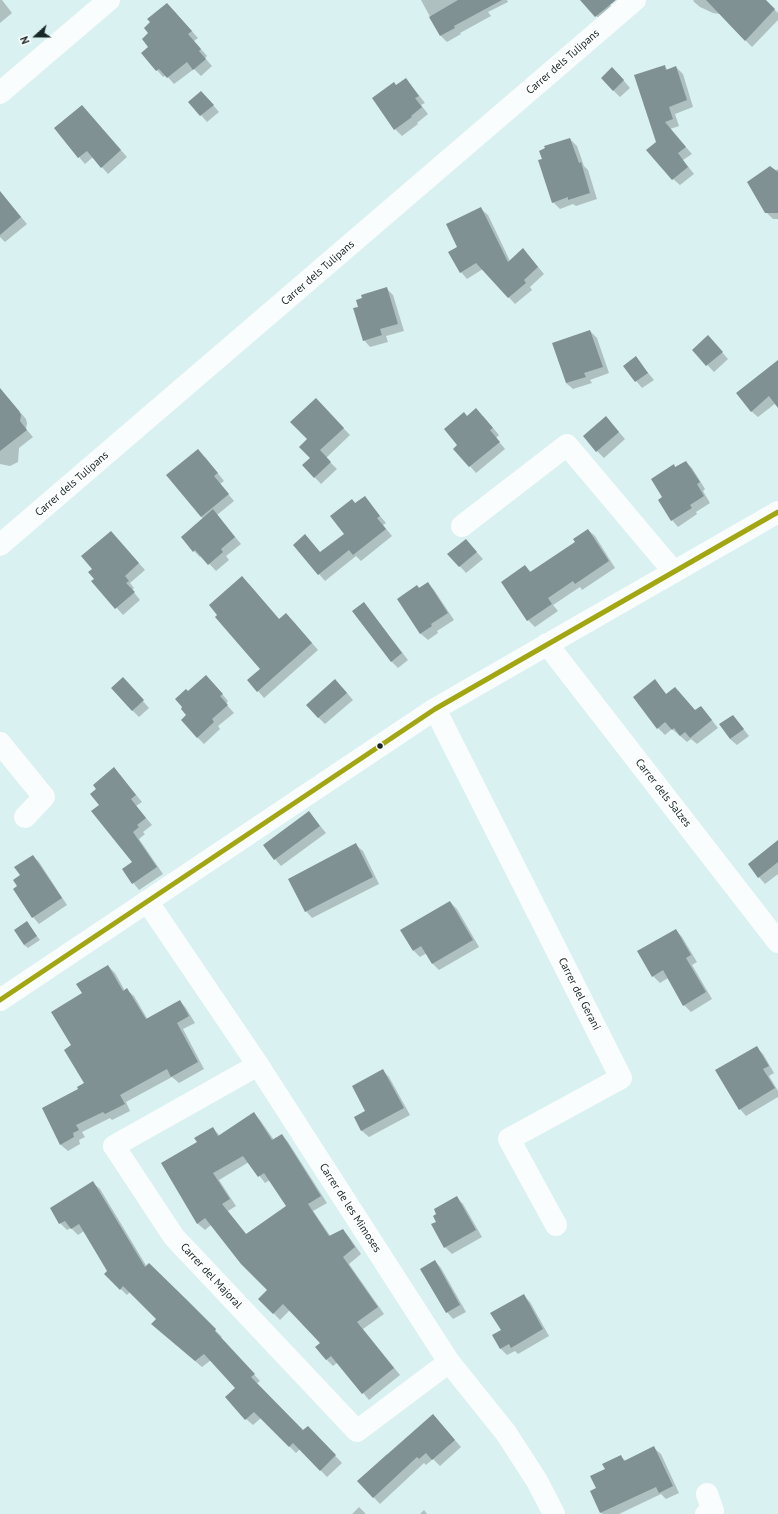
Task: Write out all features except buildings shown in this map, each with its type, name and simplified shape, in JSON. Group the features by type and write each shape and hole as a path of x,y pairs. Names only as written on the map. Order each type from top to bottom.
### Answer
{"street":[{"path":"0,93 109,0"},
{"name":"Carrer dels Tulipans","path":"0,545 635,0"},
{"path":"462,526 567,445 674,572"},
{"path":"0,1000 434,709 778,512"},
{"name":"Carrer dels Salzes","path":"547,644 778,942"},
{"name":"Carrer del Gerani","path":"434,709 621,1078 509,1139 556,1225"},
{"path":"0,742 44,797 25,817"},
{"name":"Carrer de les Mimoses","path":"147,901 258,1065 449,1362 506,1433 537,1481 554,1514"},
{"name":"Carrer del Majoral","path":"258,1065 114,1146 174,1237 357,1431 449,1362"}],"transit line":[{"path":"0,1000 435,709 778,512"}]}
